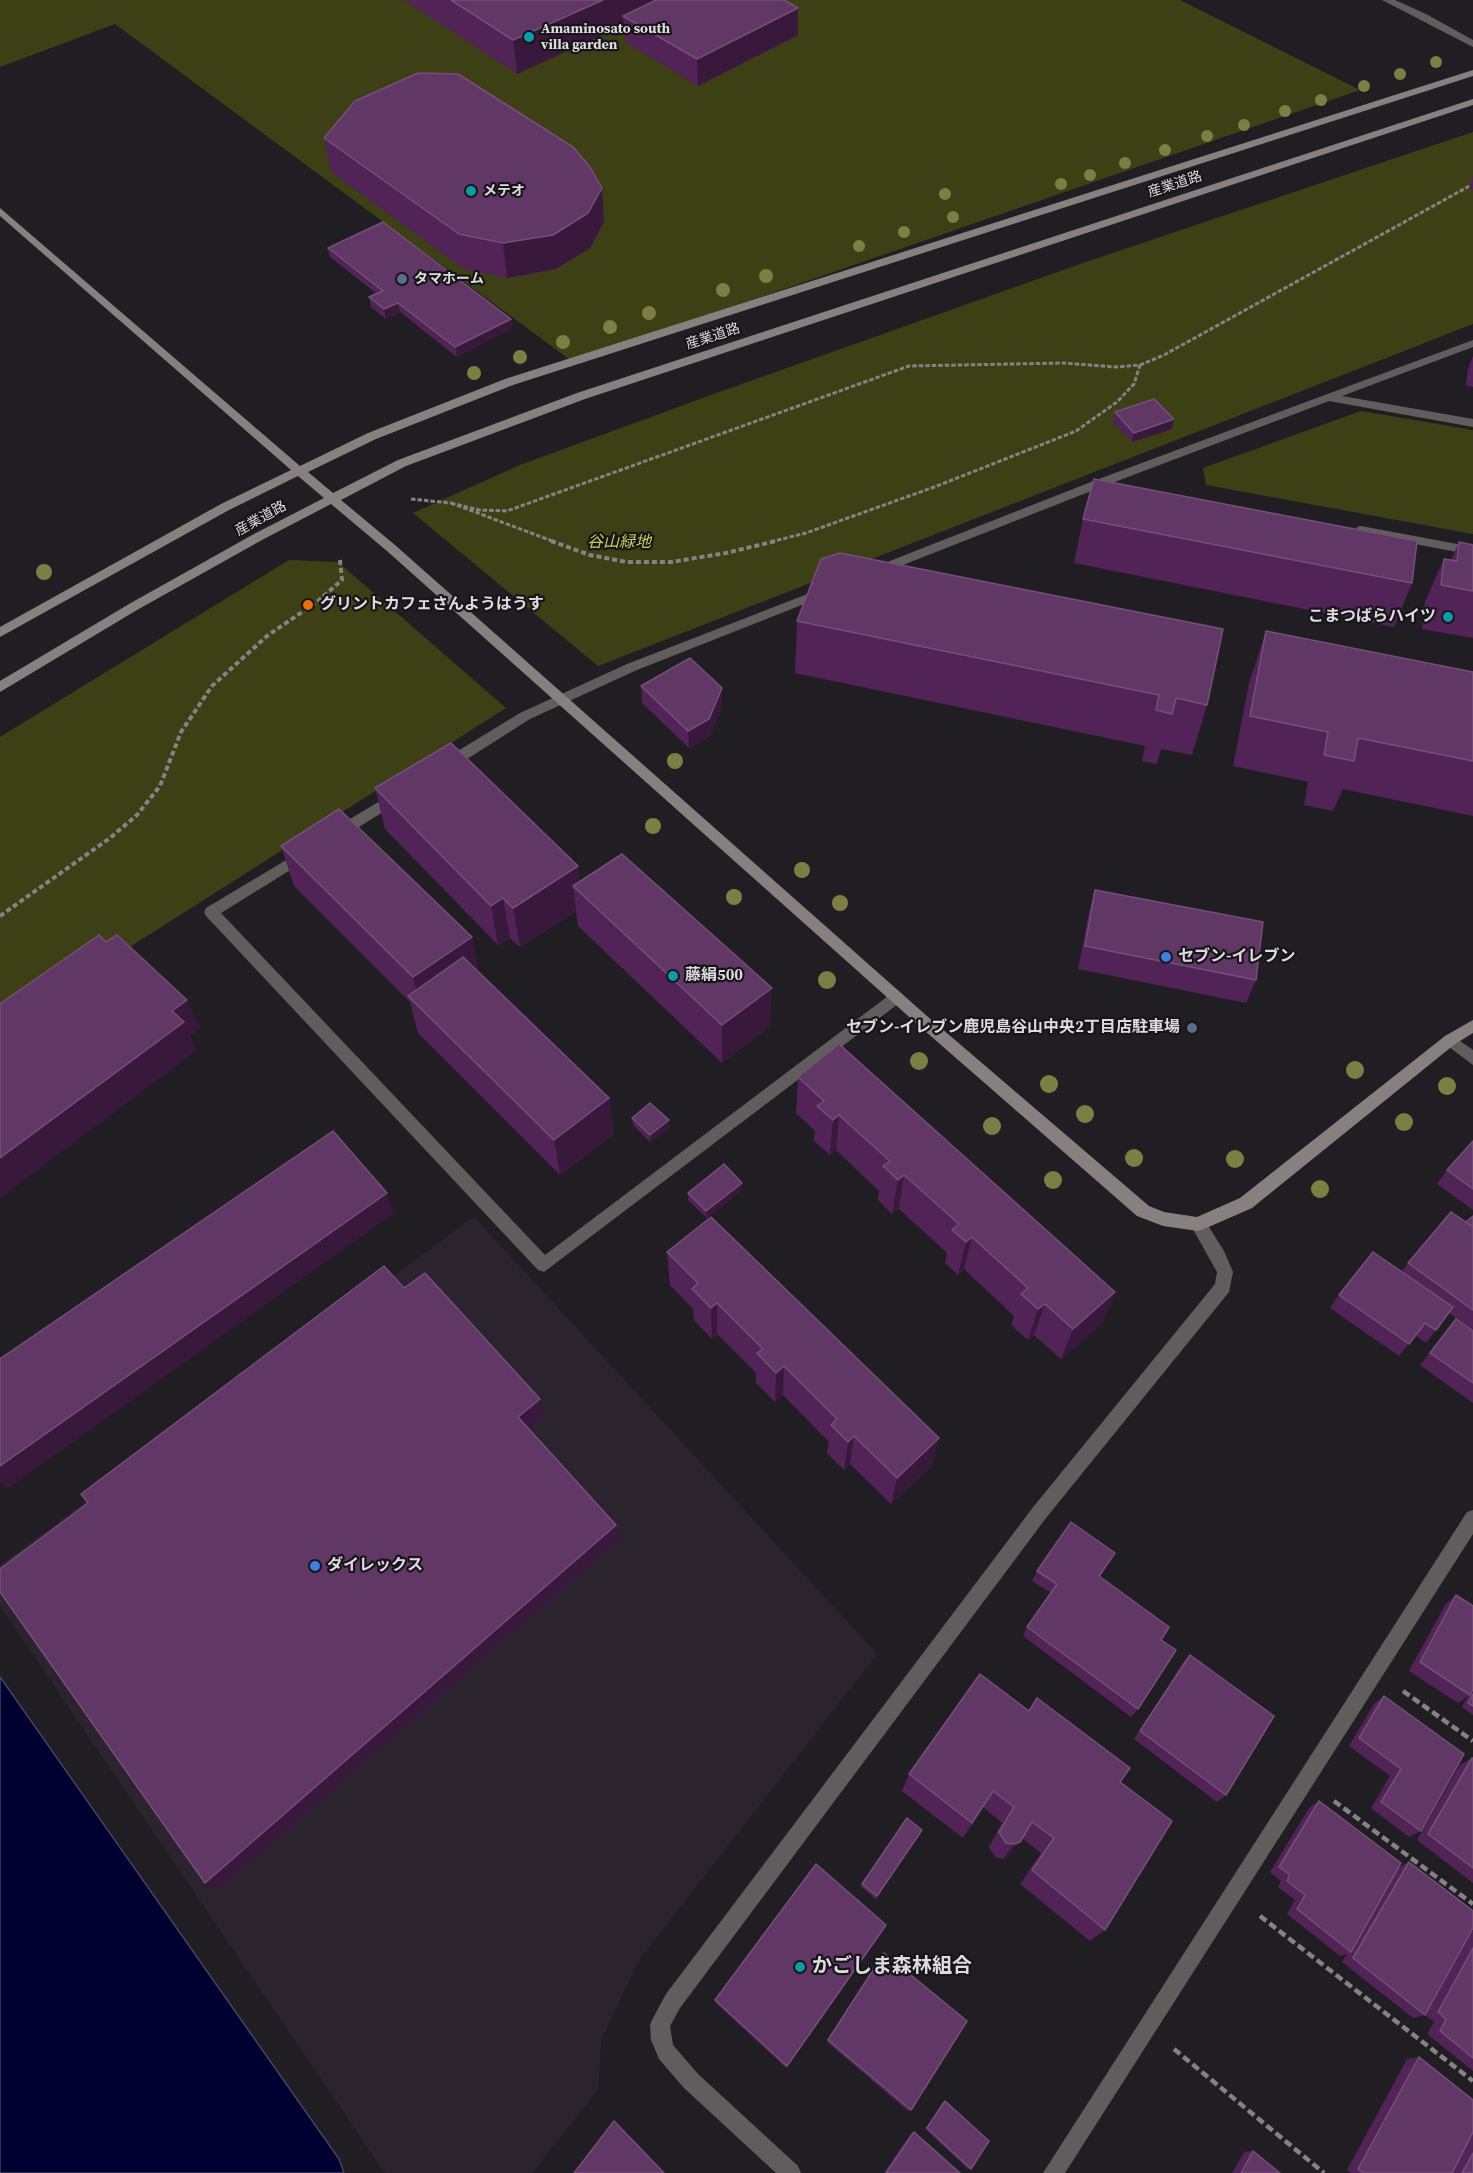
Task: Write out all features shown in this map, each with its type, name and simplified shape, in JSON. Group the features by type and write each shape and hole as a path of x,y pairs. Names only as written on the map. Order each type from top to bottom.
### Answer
{"main road":[{"name":"産業道路","path":"0,633 225,507 372,436 509,382 1473,73"},
{"name":"産業道路","path":"0,687 133,607 330,498 402,463 581,396 1473,102"},
{"path":"0,211 330,498 385,542 897,997 1143,1211 1163,1219 1198,1224 1246,1203 1450,1040 1473,1026"}],"street":[{"path":"1387,0 1423,16 1473,44"},
{"path":"866,575 1100,483 1473,343"},
{"path":"1328,398 1473,423"},
{"path":"1100,483 1124,487"},
{"path":"1345,527 1473,551"},
{"path":"434,773 525,716 632,667 833,588"},
{"path":"414,786 212,912 544,1265 897,997"},
{"path":"1450,1040 1473,1059"},
{"path":"791,2173 692,2081 666,2052 661,2040 660,2025 672,2001 1040,1512 1223,1287 1225,1272 1198,1224"},
{"path":"1053,2173 1473,1518"}],"path":[{"path":"411,498 451,503 478,510 507,511 909,366 1064,363 1116,367 1140,365 1164,355 1473,184"},
{"path":"451,503 590,555 627,562 671,562 726,553 806,533 937,486 1076,431 1117,402 1134,384 1140,365"},
{"path":"0,916 110,838 137,815 160,786 181,732 212,686 267,636 318,601 342,580 340,560"},
{"path":"1375,1671 1473,1741"},
{"path":"1305,1779 1473,1904"},
{"path":"1231,1894 1473,2081"},
{"path":"1147,2026 1324,2173"}],"shaded area":[{"path":"474,1217 877,1654 638,1961 601,2041 598,2089 532,2173 385,2173 0,1606 0,1565"},
{"path":"0,1677 339,2159 344,2173 0,2173"}],"green space":[{"path":"0,0 1180,0 1360,90 573,362 115,24 0,67"},
{"name":"谷山緑地","path":"1473,132 1473,324 598,666 413,513 520,465 711,395 1083,263"},
{"path":"1361,411 1473,430 1473,534 1206,485 1203,468"},
{"path":"289,560 338,562 506,708 136,943 0,1035 0,737"}],"building":[{"path":"451,0 603,0 513,40"},
{"path":"656,0 784,0 798,8 697,59 623,16"},
{"name":"メテオ","path":"418,73 458,74 573,147 590,167 602,188 588,213 553,235 503,243 459,234 324,138 355,101"},
{"name":"タマホーム","path":"383,222 511,319 455,347 398,303 384,309 369,297 383,291 328,248"},
{"path":"1154,399 1174,419 1134,433 1115,412"},
{"path":"1094,479 1417,541 1412,583 1083,519"},
{"path":"1459,542 1473,545 1473,591 1441,585 1444,559 1457,561"},
{"path":"840,553 1223,629 1207,705 1176,698 1172,714 1156,710 1159,695 797,621 821,559"},
{"path":"1266,631 1473,672 1473,761 1358,738 1354,761 1324,755 1328,732 1250,716"},
{"path":"690,658 722,688 709,719 688,731 641,686"},
{"path":"451,743 578,866 513,908 503,898 491,906 375,788"},
{"path":"339,809 472,937 413,977 281,846"},
{"path":"622,854 772,988 722,1025 573,886"},
{"path":"1095,890 1263,922 1256,980 1085,946"},
{"path":"99,935 106,942 117,935 187,1000 172,1011 184,1022 0,1158 0,1004"},
{"path":"463,957 609,1098 554,1140 408,996"},
{"path":"839,1044 1115,1292 1073,1329 1045,1304 1038,1309 1021,1294 1028,1288 972,1237 966,1242 952,1230 959,1224 904,1175 898,1180 883,1166 890,1161 839,1115 833,1120 817,1106 824,1101 798,1077"},
{"path":"650,1103 669,1120 650,1135 632,1118"},
{"path":"333,1131 387,1193 0,1466 0,1359"},
{"path":"1473,1141 1473,1189 1447,1170"},
{"path":"724,1164 742,1183 706,1211 688,1193"},
{"path":"1451,1212 1473,1227 1473,1310 1408,1263"},
{"path":"1473,1216 1473,1227 1466,1222"},
{"path":"711,1217 939,1438 897,1478 854,1436 848,1442 831,1425 837,1419 784,1366 776,1373 757,1353 763,1349 717,1303 711,1308 692,1289 698,1283 667,1252"},
{"path":"1373,1252 1453,1307 1436,1330 1425,1323 1409,1344 1339,1295"},
{"name":"ダイレックス","path":"384,1266 404,1288 425,1273 540,1399 518,1417 616,1525 205,1883 0,1592 0,1569 88,1503 81,1494"},
{"path":"1456,1319 1473,1331 1473,1383 1430,1353"},
{"path":"1071,1522 1115,1553 1099,1576 1169,1627 1161,1640 1176,1650 1138,1709 1027,1627 1057,1584 1037,1571"},
{"path":"1456,1595 1473,1606 1473,1689 1470,1695 1420,1662"},
{"path":"1190,1655 1274,1716 1226,1795 1140,1731"},
{"path":"980,1674 1029,1711 1037,1698 1130,1768 1120,1782 1172,1821 1105,1930 1032,1870 1054,1838 1032,1822 1020,1842 1006,1843 999,1832 1014,1807 993,1791 972,1823 909,1774"},
{"path":"1473,1694 1473,1706 1468,1703"},
{"path":"1384,1696 1464,1754 1421,1831 1381,1802 1401,1769 1359,1738"},
{"path":"1473,1758 1473,1868 1428,1834"},
{"path":"1319,1801 1401,1863 1351,1952 1297,1909 1305,1895 1287,1881 1290,1875 1279,1867"},
{"path":"907,1818 922,1830 877,1896 862,1884"},
{"path":"1409,1862 1473,1911 1473,1928 1425,2015 1353,1958"},
{"name":"かごしま森林組合","path":"816,1864 886,1925 787,2066 715,2000"},
{"path":"1473,1948 1473,2058 1440,2031 1446,2019 1438,2012"},
{"path":"884,1953 967,2021 911,2110 828,2040"},
{"path":"1419,2057 1473,2100 1473,2132 1452,2173 1363,2173 1358,2169"},
{"path":"945,2101 989,2141 971,2169 927,2128"},
{"path":"614,2121 664,2173 574,2173"},
{"path":"914,2132 960,2173 886,2173"},
{"path":"1253,2151 1280,2173 1241,2173"},
{"path":"1473,2153 1473,2173 1462,2173"}],"place":[{"name":"Amaminosato south villa garden","path":"529,37"},
{"name":"メテオ","path":"471,191"},
{"name":"タマホーム","path":"402,279"},
{"name":"グリントカフェさんようはうす","path":"308,605"},
{"name":"こまつばらハイツ","path":"1448,617"},
{"name":"セブン-イレブン","path":"1166,957"},
{"name":"藤絹500","path":"673,976"},
{"name":"セブン-イレブン鹿児島谷山中央2丁目店駐車場","path":"1192,1028"},
{"name":"ダイレックス","path":"315,1566"},
{"name":"かごしま森林組合","path":"800,1967"}]}
